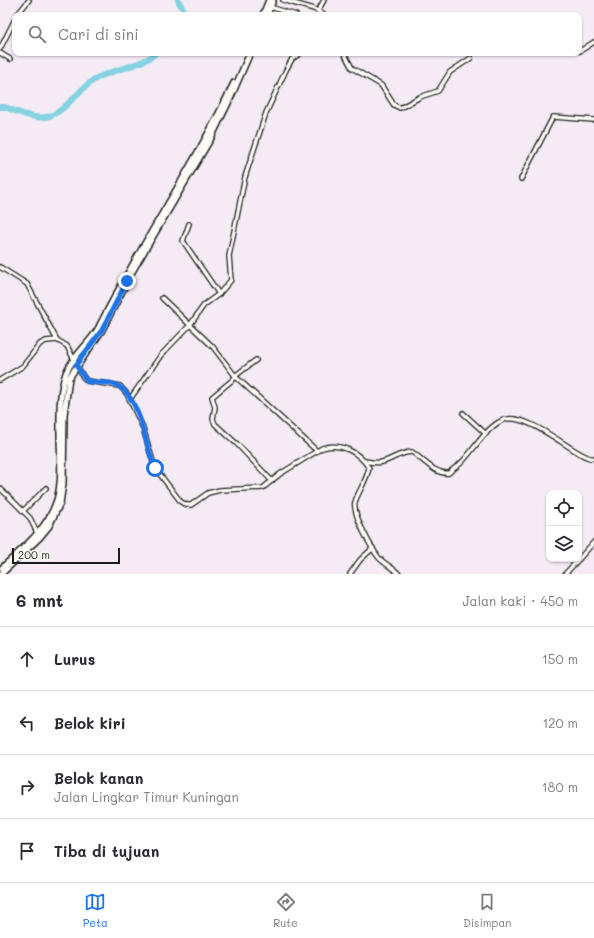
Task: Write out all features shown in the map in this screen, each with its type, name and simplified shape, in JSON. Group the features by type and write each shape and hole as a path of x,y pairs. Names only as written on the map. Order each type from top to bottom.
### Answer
{"main road":[{"path":"264,12 269,0"},
{"path":"268,12 273,0"},
{"path":"76,362 94,335 144,242 189,170 217,118 246,56"},
{"path":"1,574 39,536 57,500 59,485 60,408 66,374 102,330 133,270 195,167 230,99 249,56"},
{"path":"0,570 39,536"}],"street":[{"path":"19,12 29,0"},
{"path":"283,0 318,11 324,0"},
{"path":"270,7 286,12"},
{"path":"0,49 12,25"},
{"path":"582,50 594,42"},
{"path":"0,53 10,59"},
{"path":"130,399 161,355 190,325 204,305 219,294 231,280 229,256 242,190 250,161 266,113 286,70 292,60 297,56"},
{"path":"346,56 352,68 378,83 394,105 400,108 420,97 438,91 450,72 471,58"},
{"path":"521,179 553,117 594,120"},
{"path":"189,224 183,241 219,294"},
{"path":"0,267 27,284 57,340 67,346 87,381 120,386 130,399 143,428 155,468 184,504 191,505 208,493 220,490 263,488 316,450 328,446 352,451 365,461 369,468 367,479 356,501 355,509 373,548 380,559 399,574"},
{"path":"162,298 213,348 236,376 316,450"},
{"path":"0,380 23,366 40,344 46,341 57,340"},
{"path":"256,360 212,397 215,407 213,419 215,424 237,444 272,481"},
{"path":"463,413 486,434"},
{"path":"365,461 386,462 398,455 412,452 427,464 446,474 460,464 486,434 501,420 507,419 521,420 558,438 586,458 594,458"},
{"path":"0,488 30,518 39,536"},
{"path":"23,511 46,488"},
{"path":"582,556 594,542"},
{"path":"350,574 360,560 373,548"},
{"path":"565,574 576,562"}],"waterway":[{"path":"178,0 184,12"},
{"path":"0,107 5,107 33,117 50,116 62,109 85,87 97,78 137,64 152,56"}],"route":[{"path":"127,281 102,330 91,348 76,365 87,381 107,382 120,386 127,394 143,428 155,468"}]}
